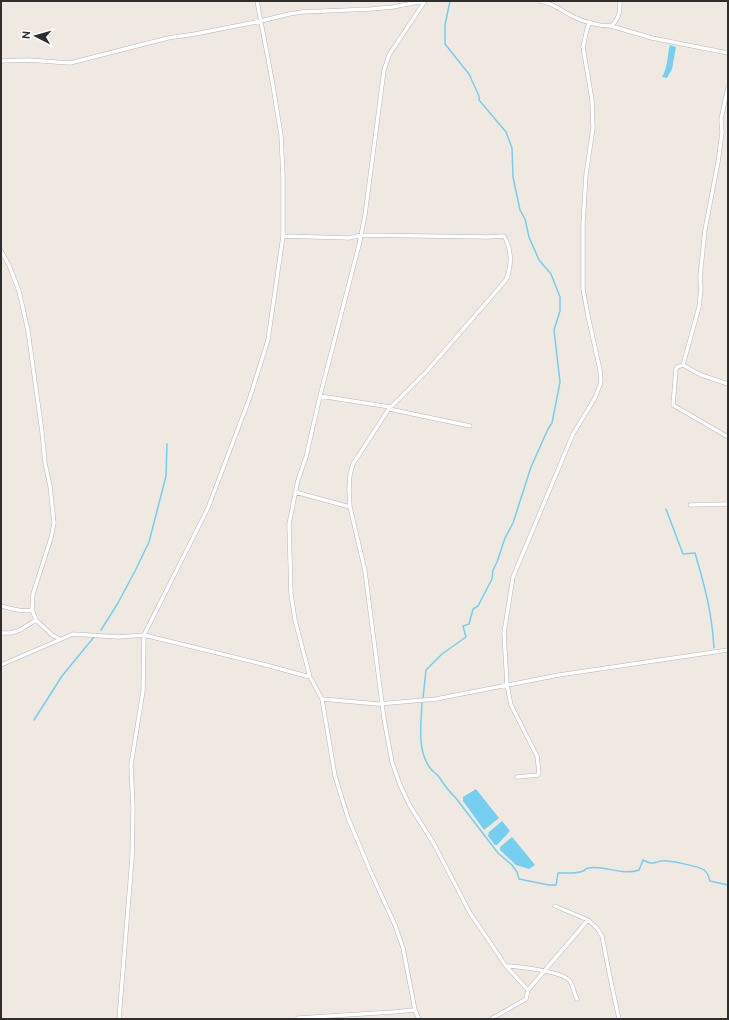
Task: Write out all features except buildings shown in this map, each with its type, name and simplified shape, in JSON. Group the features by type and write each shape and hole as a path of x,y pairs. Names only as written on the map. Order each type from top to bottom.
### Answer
{"street":[{"path":"119,1019 132,858 133,809 131,765 143,692 144,635 208,508 250,397 268,340 283,236 283,177 280,135 272,80 257,1"},
{"path":"1,61 28,60 70,63 168,38 195,34 302,12 371,9 424,1"},
{"path":"419,1019 415,1010 403,948 395,925 348,818 335,776 322,699 310,677 295,620 291,594 289,524 298,480 306,457 361,236 384,70 389,55 424,1"},
{"path":"540,1 554,5 574,17 590,22 611,26 652,38 728,53"},
{"path":"611,26 618,18 620,1"},
{"path":"517,777 538,775 539,773 537,756 512,708 507,685 504,633 513,577 573,434 595,398 601,382 600,370 583,289 583,224 586,175 593,128 592,100 584,47 587,29 590,22"},
{"path":"683,365 699,307 701,288 700,277 705,230 718,162 722,134 721,119 728,87"},
{"path":"283,236 349,238 361,236 504,236 508,243 511,259 510,269 506,280 426,372 389,408 353,464 350,475 350,507 365,570 390,749 400,785 410,806 453,880 470,913 506,966 528,990"},
{"path":"1,252 9,265 19,291 28,331 42,432 44,462 50,486 54,523 51,538 33,594 32,610 36,620 52,635 60,639"},
{"path":"728,384 701,375 683,365 677,366 673,405 728,437"},
{"path":"320,396 389,408 470,426"},
{"path":"295,492 350,507"},
{"path":"690,505 728,504"},
{"path":"1,606 20,610 32,610"},
{"path":"1,633 20,630 36,620"},
{"path":"1,665 73,634 97,634 120,637 144,635 266,664 310,677"},
{"path":"322,699 383,704 436,699 559,675 728,650"},
{"path":"555,906 588,920 597,928 602,936 610,982 619,1019"},
{"path":"491,1019 523,1002 527,996 528,990 588,920"},
{"path":"506,966 545,971 566,978 569,980 577,999"},
{"path":"298,1019 415,1010"}],"water":[{"path":"670,45 676,47 672,69 667,78 662,77"},
{"path":"476,789 499,818 484,830 463,801 463,797"},
{"path":"502,821 510,831 497,845 495,845 488,836 489,832"},
{"path":"512,837 535,865 529,869 516,865 500,850 500,847"}],"waterway":[{"path":"423,698 426,670 442,654 466,637 463,626 469,624 473,609 478,606 492,579 493,570 505,538 513,523 531,467 552,423 560,382 554,330 560,311 560,297 551,274 539,260 529,237 525,219 520,210 513,177 512,148 506,132 479,100 479,96 469,74 445,44 445,25 450,1"},
{"path":"101,630 118,603 149,542 166,476 167,444"},
{"path":"666,509 683,554 695,553 708,600 714,648"},
{"path":"34,720 62,676 94,637"},
{"path":"422,703 421,745 426,761 498,853 512,865 517,872 519,879 556,885 558,873 577,873 587,868 595,867 633,872 639,870 643,860 651,863 661,861 676,862 701,868 708,875 710,881 728,885"}]}
